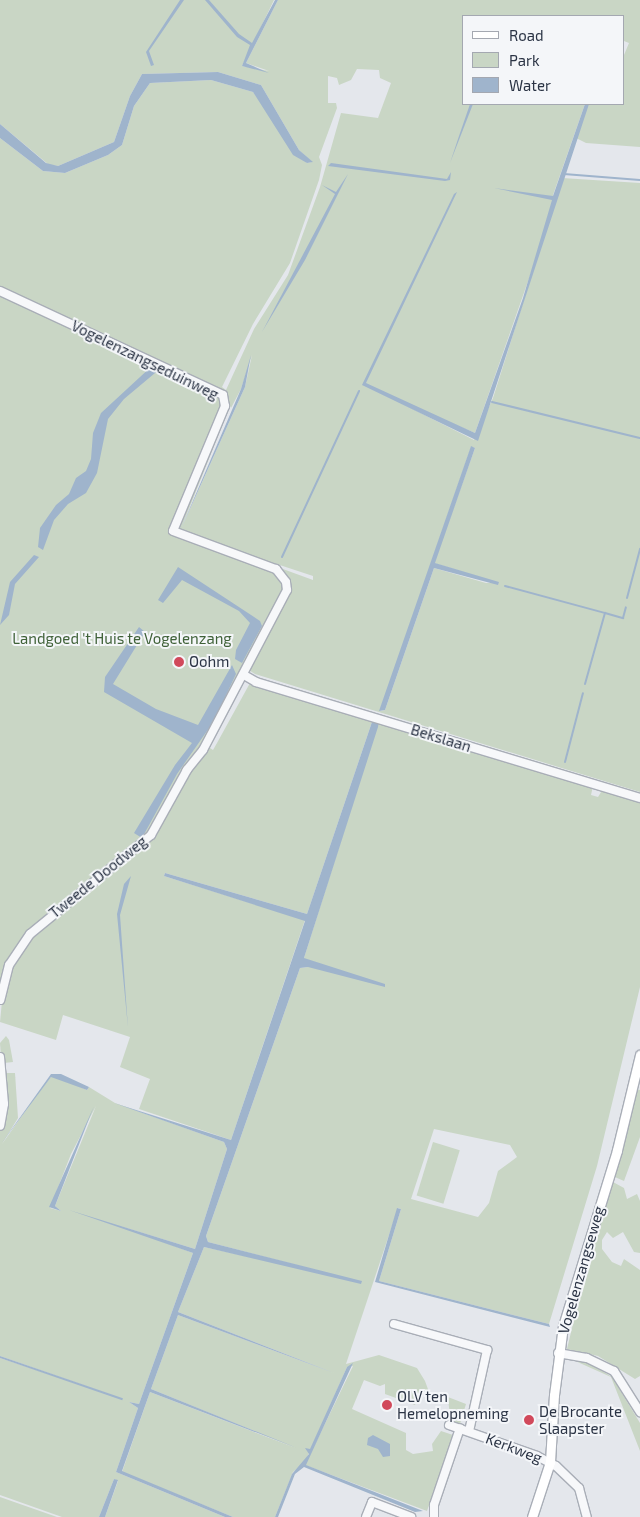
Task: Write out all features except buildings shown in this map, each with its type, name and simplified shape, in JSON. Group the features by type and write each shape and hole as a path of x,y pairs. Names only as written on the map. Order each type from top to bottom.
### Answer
{"main road":[{"name":"Vogelenzangseweg","path":"532,1517 550,1462 558,1353 567,1311 618,1150 640,1055"}],"street":[{"name":"Vogelenzangseduinweg","path":"0,291 223,395 225,406 173,531 265,564 276,570 286,582 287,590 244,674"},
{"name":"Bekslaan","path":"244,674 256,682 640,798"},
{"name":"Tweede Doodweg","path":"0,1000 9,965 30,934 151,835 244,674"},
{"path":"0,1057 4,1104 0,1126"},
{"path":"394,1324 487,1350 469,1431"},
{"path":"558,1353 592,1360 614,1371 640,1412"},
{"name":"Kerkweg","path":"449,1425 550,1462 576,1482 586,1504 587,1517"},
{"path":"434,1517 434,1505 460,1428"},
{"path":"366,1517 372,1502 411,1517"}],"green space":[{"name":"Landgoed 't Huis te Vogelenzang","path":"0,0 274,0 242,66 269,71 246,63 278,0 640,0 640,147 586,143 576,138 587,105 625,105 625,53 629,43 625,41 625,15 462,15 462,105 585,105 553,195 555,200 562,178 640,183 640,792 255,674 244,667 212,730 148,833 39,923 0,987 0,138 43,171 65,173 108,155 122,145 134,106 150,83 211,80 253,92 307,163 312,162 299,150 261,85 218,72 142,74 130,96 114,142 58,166 49,165 0,124","holes":["357,69 379,70 380,78 391,83 378,118 341,113 320,187 288,275 254,329 226,390 222,387 253,324 290,263 319,180 322,165 319,157 337,108 336,103 328,103 328,76 337,78 339,85 351,80","548,224 493,398 474,440 385,395 475,433","252,355 245,387 181,529 230,406 231,408 241,389","471,447 475,448 434,563 499,583 486,583 434,568 385,710 380,711","222,547 313,576 313,580"]},
{"path":"250,683 373,719 307,914 165,873 164,876 305,920 231,1140 139,1109 150,1079 120,1067 130,1037 63,1015 56,1040 0,1022 4,981 10,966 31,936 142,846 207,746 213,750"},
{"path":"379,720 593,786 591,795 598,797 603,789 640,800 640,987 597,1166 549,1324 379,1281 401,1209 398,1208 346,1364 379,1355 417,1368 425,1381 429,1392 420,1389 415,1405 385,1394 385,1384 380,1386 364,1380 352,1409 406,1433 406,1450 413,1454 433,1451 432,1444 441,1431 453,1435 427,1511 305,1465 353,1366 347,1367 305,1462 293,1472 275,1517 233,1517 122,1472 150,1392 296,1448 151,1389 178,1315 334,1373 178,1312 204,1247 362,1282 208,1242 206,1236 300,968 308,967 304,958","holes":["434,1129 510,1145 517,1157 498,1171 489,1203 478,1217 411,1199"]},
{"path":"6,1036 9,1040 13,1062 4,1063 1,1057 0,1043"},
{"path":"3,1073 15,1073 18,1118 2,1144 51,1077 57,1077 87,1090 89,1087 115,1103 224,1142 227,1149 195,1249 120,1226 193,1253 139,1404 129,1402 138,1408 116,1472 225,1517 105,1517 118,1481 114,1479 99,1517 62,1517 0,1495 0,1358 123,1399 0,1356 0,1130","holes":["96,1106 55,1206 61,1211 50,1208 71,1154"]},
{"path":"630,1087 640,1090 640,1137 624,1181 608,1174"},
{"path":"433,1142 460,1150 443,1204 417,1196"},
{"path":"613,1182 624,1188 627,1199 637,1194 640,1201 640,1253 634,1252 623,1232 613,1238 607,1232 602,1240 602,1249 612,1262 621,1266 624,1259 640,1270 640,1376 635,1379 598,1356 567,1349 581,1290"},
{"path":"573,1360 591,1364 612,1377 640,1423 640,1451 611,1377"},
{"path":"435,1392 466,1404 460,1424 451,1421 448,1400 435,1396"},
{"path":"0,1497 57,1517 0,1517"}],"water":[{"path":"180,0 184,0 149,51 154,65 151,66 146,52"},
{"path":"205,0 209,0 239,34 252,43 275,0 278,0 246,63 269,73 242,66 250,45 237,37"},
{"path":"218,72 261,85 299,150 313,162 307,163 293,155 253,92 211,80 150,83 134,106 122,145 108,155 65,173 43,171 0,138 0,124 46,163 58,166 114,142 130,96 142,74"},
{"path":"470,105 473,105 450,163"},
{"path":"585,105 589,105 478,441 362,385 454,194 457,192 366,383 475,433 523,298 552,200 494,188 553,196"},
{"path":"331,163 447,179 451,172 450,180 445,181 328,166"},
{"path":"348,174 305,260 262,332 335,194 322,185 336,192"},
{"path":"251,355 245,387 180,531 241,389"},
{"path":"153,365 161,368 124,399 108,419 97,473 86,493 68,504 54,520 43,550 38,547 40,528 56,505 69,494 76,478 86,471 91,459 93,433 101,413"},
{"path":"471,446 475,448 435,563 499,582 498,585 434,568 385,710 379,711"},
{"path":"34,555 39,557 15,584 9,615 0,625 10,582"},
{"path":"178,567 260,621 262,626 242,663 235,659 236,650 250,623 239,611 182,580 163,603 158,600"},
{"path":"139,627 145,632 113,684 156,709 198,725 232,665 236,674 214,721 177,774 142,838 134,833 175,765 192,743 104,692 105,677"},
{"path":"373,719 379,720 378,727 304,958 385,984 385,987 308,967 300,968 206,1236 208,1242 362,1281 361,1284 204,1247 178,1312 334,1373 178,1315 151,1389 297,1448 150,1392 122,1471 233,1517 225,1517 116,1472 138,1408 129,1402 139,1404 193,1253 69,1210 195,1249 227,1149 224,1142 114,1103 231,1140 305,921 164,876 165,873 307,914"},
{"path":"131,876 120,915 128,1028 117,914 124,884"},
{"path":"51,1074 61,1074 89,1087 87,1090 51,1077 1,1144"},
{"path":"94,1106 55,1206 61,1211 49,1207"},
{"path":"397,1208 401,1209 379,1281 549,1324 550,1327 375,1282"},
{"path":"0,1356 123,1398 122,1400 0,1358"},
{"path":"353,1363 306,1465 423,1511 415,1512 304,1467 295,1474 278,1517 275,1517 292,1474 309,1454 305,1448 310,1449 347,1367"},
{"path":"373,1435 390,1444 390,1456 383,1457 378,1449 367,1445 368,1438"},
{"path":"114,1479 118,1480 105,1517 99,1517"}],"waterway":[{"path":"564,174 640,180"},
{"path":"282,557 359,391"},
{"path":"492,402 640,438"},
{"path":"627,598 640,549"},
{"path":"505,586 605,613"},
{"path":"585,684 605,613 623,618 626,607"},
{"path":"565,762 583,693"}],"place":[{"name":"Oohm","path":"179,662"},
{"name":"OLV ten Hemelopneming","path":"387,1405"},
{"name":"De Brocante Slaapster","path":"529,1420"}]}
